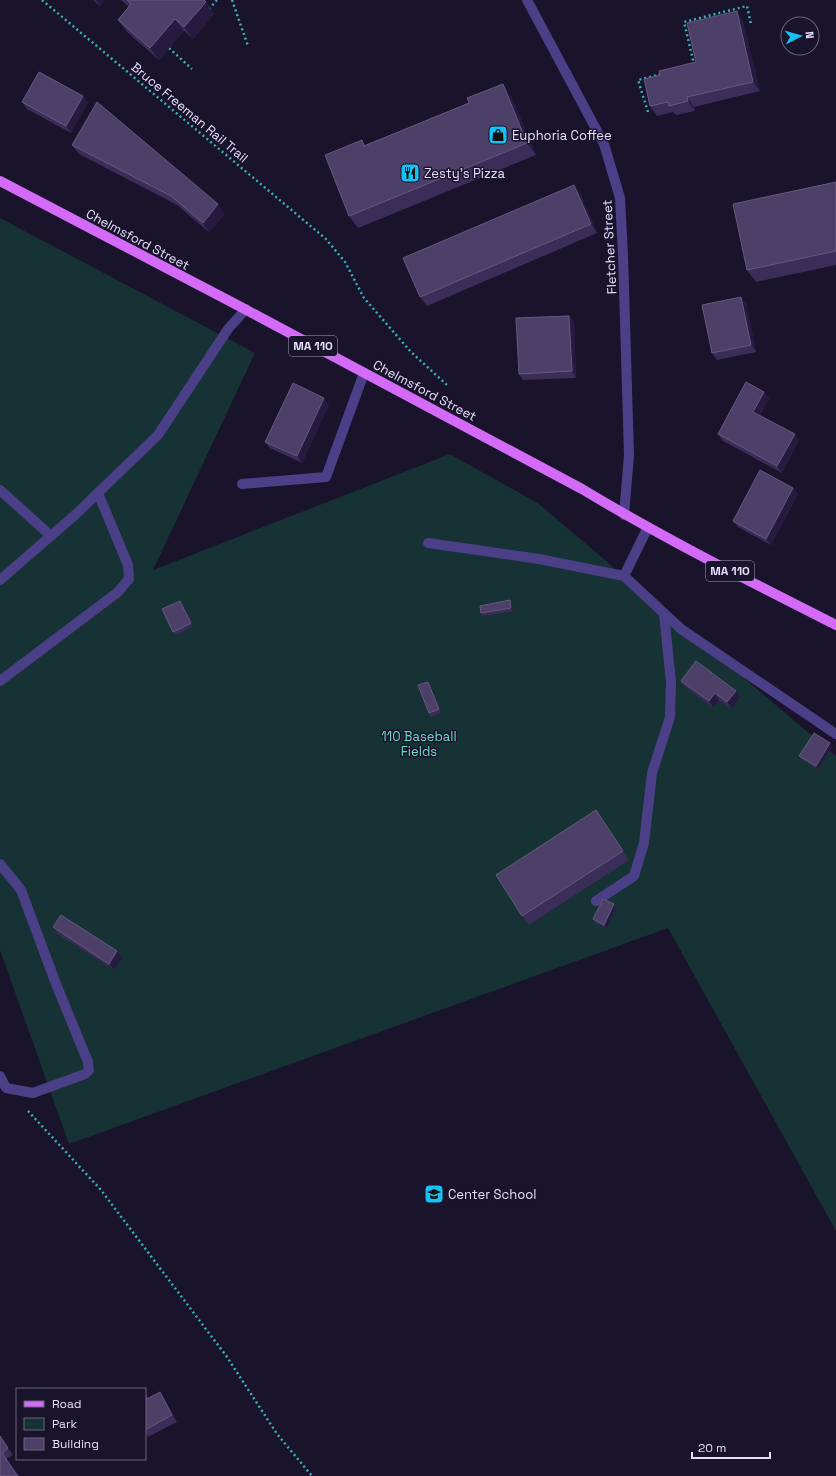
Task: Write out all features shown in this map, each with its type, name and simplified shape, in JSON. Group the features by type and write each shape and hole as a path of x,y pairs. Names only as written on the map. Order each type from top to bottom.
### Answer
{"main road":[{"name":"Chelmsford Street","path":"0,181 582,489 624,515 694,553 836,626"}],"street":[{"name":"Fletcher Street","path":"527,0 604,144 620,198 629,455 624,515"},
{"path":"0,580 98,493 158,435 228,329 246,310"},
{"path":"242,484 326,477 364,373"},
{"path":"0,490 51,536"},
{"path":"0,681 118,592 129,579 128,565 98,493"},
{"path":"624,576 648,528"},
{"path":"428,543 539,559 624,576 681,630 836,734"},
{"path":"596,901 634,876 644,844 652,773 670,717 671,682 664,614"},
{"path":"0,864 21,890 56,984 88,1062 89,1070 85,1074 33,1092 3,1091 0,1076"}],"path":[{"name":"Bruce Freeman Rail Trail","path":"42,0 326,239 345,262 364,298 410,352 447,385"},
{"path":"209,9 217,0"},
{"path":"232,0 248,46"},
{"path":"687,66 694,64 684,22 746,6 751,24"},
{"path":"169,48 192,69"},
{"path":"648,112 638,80 666,72"},
{"path":"28,1111 101,1190 227,1357 277,1434 312,1476"}],"green space":[{"name":"110 Baseball Fields","path":"0,218 255,353 153,570 450,454 539,504 836,756 836,1231 668,928 69,1144 0,950"}],"building":[{"path":"127,0 204,0 206,2 184,27 175,19 150,48 118,20 131,4"},
{"path":"737,11 753,82 687,97 688,101 669,106 668,102 650,106 644,79 660,75 659,71 696,62 687,23"},
{"path":"39,72 83,96 66,126 22,102"},
{"path":"503,84 527,143 349,216 325,155 362,140 364,146 469,103 467,98"},
{"path":"97,102 218,204 203,223 171,196 72,145"},
{"path":"836,182 836,251 747,270 733,204"},
{"path":"574,185 591,224 420,297 403,258"},
{"path":"741,297 751,345 712,353 702,305"},
{"path":"569,316 572,371 519,374 516,318"},
{"path":"746,382 764,392 753,412 795,434 777,466 718,434"},
{"path":"293,383 324,398 297,456 265,442"},
{"path":"760,470 793,488 766,539 733,521"},
{"path":"510,600 511,608 481,613 480,606"},
{"path":"180,601 191,623 173,632 162,609"},
{"path":"696,661 736,691 727,702 715,693 709,701 681,681"},
{"path":"428,682 439,709 429,713 418,685"},
{"path":"814,733 830,743 816,766 799,756"},
{"path":"596,810 623,851 522,916 496,875"},
{"path":"603,899 614,904 604,925 593,919"},
{"path":"61,915 117,951 109,964 53,927"},
{"path":"160,1392 172,1415 146,1429 146,1397 147,1399"},
{"path":"0,1436 8,1448 2,1453 18,1476 0,1476"}],"place":[{"name":"Euphoria Coffee","path":"498,135"},
{"name":"Zesty's Pizza","path":"410,173"},
{"name":"Center School","path":"434,1194"}]}
